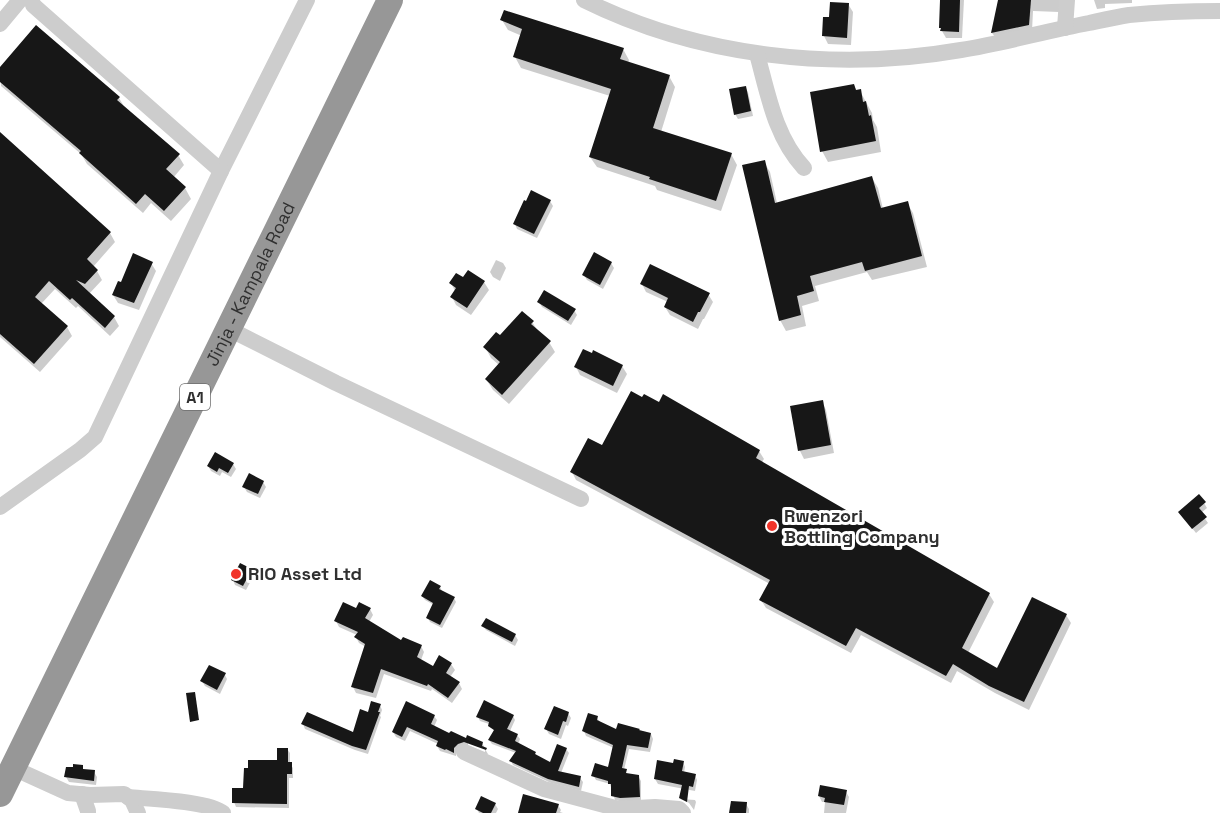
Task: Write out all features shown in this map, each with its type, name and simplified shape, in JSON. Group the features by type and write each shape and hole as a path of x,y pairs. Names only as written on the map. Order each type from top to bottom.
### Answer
{"highway":[{"name":"Jinja - Kampala Road","path":"0,794 390,0"}],"street":[{"path":"0,24 20,0"},
{"path":"32,0 33,5 222,171"},
{"path":"0,507 95,437 222,171 307,0"},
{"path":"585,0 620,17 685,39 757,54 832,60 928,55 962,50 1128,15 1220,11"},
{"path":"1065,28 1067,0"},
{"path":"757,54 779,131 794,158 804,168"},
{"path":"229,329 336,383 581,499"},
{"path":"464,752 544,789 619,809 655,807 679,809 683,813"},
{"path":"13,768 68,793 124,794 129,797 204,804 223,813"},
{"path":"82,794 88,813"},
{"path":"129,797 138,813"}],"building":[{"path":"940,0 960,0 959,32 940,31"},
{"path":"998,0 1031,0 1029,25 991,33"},
{"path":"830,2 849,3 847,38 822,36 823,17 829,17"},
{"path":"504,10 624,48 620,59 670,75 653,128 732,153 716,201 589,157 611,89 513,57 522,29 500,20"},
{"path":"36,25 120,97 117,100 180,154 166,169 186,187 164,211 145,194 136,204 79,153 81,151 0,82 0,67"},
{"path":"854,84 856,90 861,89 863,102 866,101 876,141 820,152 810,92"},
{"path":"746,86 751,111 734,115 729,89"},
{"path":"0,132 111,232 87,259 98,270 85,284 76,280 115,316 105,328 49,281 35,297 68,326 34,364 0,334"},
{"path":"765,160 775,203 872,176 881,208 908,201 922,256 865,271 862,262 810,276 814,291 797,296 801,315 779,321 742,165"},
{"path":"531,190 551,200 534,234 513,224"},
{"path":"594,252 612,262 600,285 582,275"},
{"path":"133,253 153,262 134,303 112,295 118,281 121,282"},
{"path":"650,264 710,293 693,322 664,307 668,298 640,284"},
{"path":"468,270 485,281 467,308 450,297 456,288 449,283 456,273 463,277"},
{"path":"544,290 576,309 568,321 537,302"},
{"path":"522,311 534,321 531,324 551,341 502,395 485,379 500,362 483,347 496,332 500,335"},
{"path":"583,349 592,353 593,350 623,365 613,386 574,367"},
{"name":"Rwenzori Bottling Company","path":"631,391 642,397 644,394 659,402 663,394 760,450 756,458 990,593 962,648 997,668 1032,597 1067,614 1024,702 989,686 953,664 946,676 856,628 846,646 759,600 770,580 570,472 588,438 602,445"},
{"path":"823,400 831,445 798,451 790,406"},
{"path":"215,452 234,463 228,473 219,468 217,472 207,466"},
{"path":"249,473 264,481 258,494 242,487"},
{"path":"1199,494 1206,502 1199,508 1207,517 1192,529 1178,512"},
{"path":"240,563 252,569 243,586 231,580"},
{"path":"430,580 441,586 439,589 455,597 440,625 426,618 433,603 421,596"},
{"path":"343,602 356,608 359,602 371,608 365,618 401,640 403,637 422,645 417,657 433,666 439,655 452,663 446,673 460,682 448,698 428,684 427,686 381,669 373,693 351,687 365,644 354,637 358,632 334,621"},
{"path":"486,618 516,634 512,642 481,626"},
{"path":"209,665 226,673 217,690 200,681"},
{"path":"195,692 199,720 190,722 186,693"},
{"path":"484,700 514,715 507,729 518,734 515,741 536,752 535,754 550,762 557,744 567,748 558,771 581,776 579,787 548,779 509,761 516,751 488,740 494,730 488,726 489,722 476,717"},
{"path":"371,701 381,704 366,750 301,724 307,712 353,732 360,709 368,712"},
{"path":"406,701 435,715 431,724 449,733 451,731 466,738 467,735 483,742 482,746 487,748 486,750 464,742 454,748 454,753 436,746 438,741 407,727 402,737 392,732"},
{"path":"554,706 569,712 558,735 544,729"},
{"path":"588,713 598,716 597,720 616,729 618,723 651,733 648,748 627,745 622,768 627,769 626,773 639,775 640,797 611,796 611,784 608,784 608,781 591,776 595,763 608,767 613,745 582,731"},
{"path":"277,748 288,748 288,762 292,762 292,774 287,774 287,804 232,803 232,788 243,788 244,768 248,768 248,760 277,760"},
{"path":"674,759 684,761 682,771 696,774 693,787 689,786 687,802 679,798 682,785 654,779 657,760 673,763"},
{"path":"73,764 83,765 83,769 95,770 94,781 64,777 66,767 73,767"},
{"path":"820,785 847,790 844,805 824,802 825,798 818,796"},
{"path":"523,794 559,804 556,813 518,813"},
{"path":"481,796 496,803 491,813 483,813 475,809"},
{"path":"731,801 747,802 746,813 729,813"}],"place":[{"name":"Rwenzori Bottling Company","path":"772,526"},
{"name":"RIO Asset Ltd","path":"236,574"}]}
